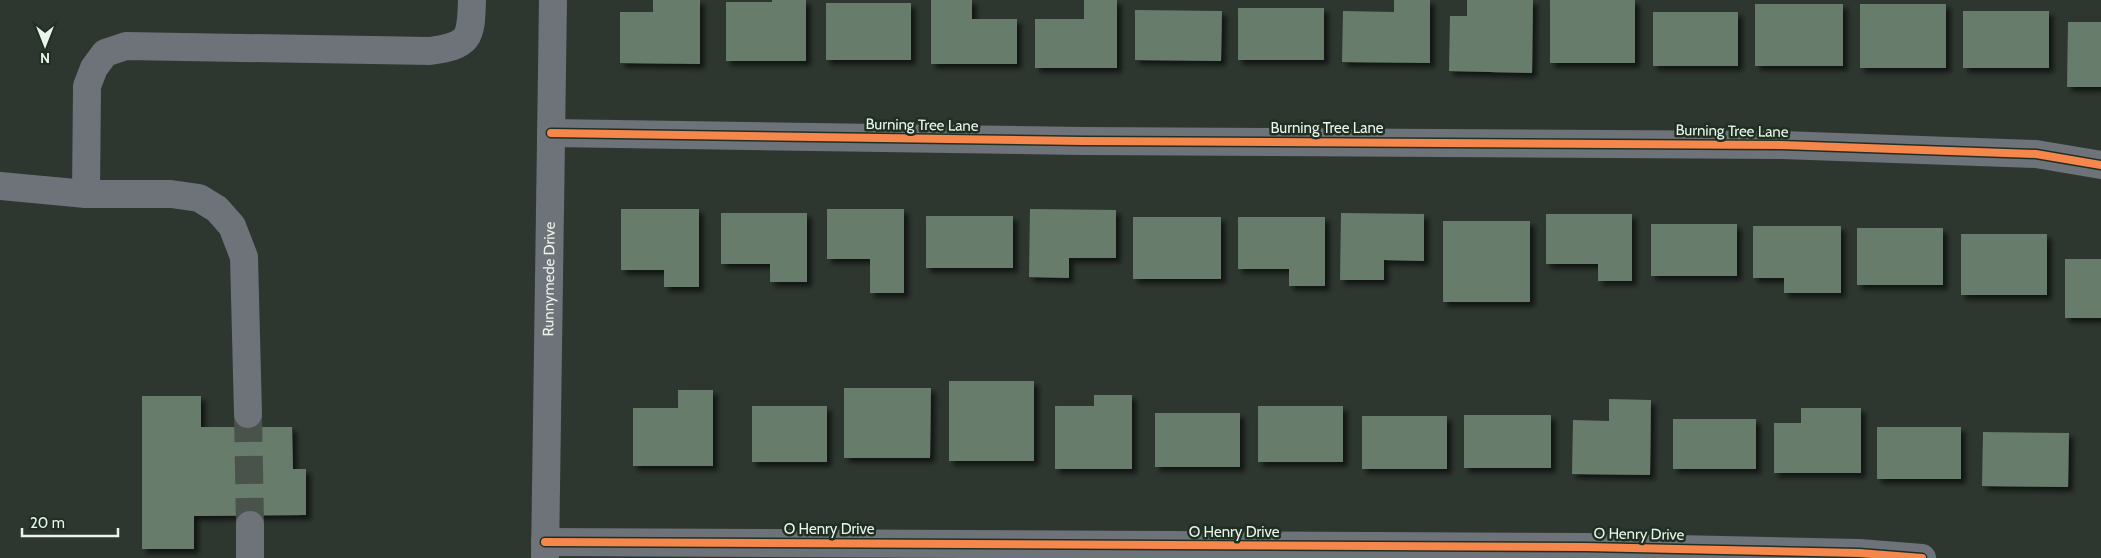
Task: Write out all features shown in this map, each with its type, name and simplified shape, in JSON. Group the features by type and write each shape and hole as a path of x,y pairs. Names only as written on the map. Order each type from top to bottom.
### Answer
{"street":[{"path":"86,194 87,86 94,68 105,53 126,46 430,51 450,48 468,36 471,27 472,0"},
{"name":"Runnymede Drive","path":"545,550 553,0"},
{"name":"Burning Tree Lane","path":"551,133 1083,141 1782,145 2036,154 2101,165"},
{"path":"0,186 86,194 170,194 199,198 217,209 232,226 244,257 248,414"},
{"path":"250,524 250,558"},
{"name":"O Henry Drive","path":"545,550 1586,547 1859,553 1922,558"}],"building":[{"path":"653,0 700,0 700,64 620,63 620,12 653,12"},
{"path":"772,0 806,0 806,61 726,61 726,2 772,2"},
{"path":"931,0 972,0 972,19 1017,19 1017,64 931,64"},
{"path":"1084,0 1117,0 1117,68 1035,68 1035,19 1084,19"},
{"path":"1394,0 1430,0 1430,63 1342,62 1343,11 1394,12"},
{"path":"1467,0 1533,0 1532,73 1449,71 1450,16 1467,16"},
{"path":"1550,0 1635,0 1635,63 1550,63"},
{"path":"826,3 911,3 911,60 826,60"},
{"path":"1755,4 1843,4 1843,66 1755,66"},
{"path":"1860,4 1946,4 1946,68 1860,68"},
{"path":"1238,8 1324,8 1324,60 1238,60"},
{"path":"1135,10 1222,11 1221,61 1135,60"},
{"path":"1963,11 2049,11 2049,68 1963,68"},
{"path":"1653,12 1738,12 1738,66 1653,66"},
{"path":"2068,22 2101,22 2101,87 2067,87"},
{"path":"621,209 699,209 699,287 664,287 664,270 621,270"},
{"path":"827,209 904,209 904,293 870,293 870,259 827,259"},
{"path":"1030,209 1116,210 1116,258 1069,258 1069,278 1029,277"},
{"path":"721,213 807,213 807,282 770,282 770,264 721,264"},
{"path":"1341,213 1424,214 1424,261 1384,260 1384,280 1340,280"},
{"path":"1546,214 1632,214 1632,281 1598,281 1598,264 1546,264"},
{"path":"926,216 1013,216 1013,268 926,268"},
{"path":"1133,217 1221,217 1221,279 1133,279"},
{"path":"1238,217 1325,217 1325,286 1289,286 1289,269 1238,269"},
{"path":"1443,221 1530,221 1530,302 1443,302"},
{"path":"1651,224 1737,224 1737,276 1651,276"},
{"path":"1753,226 1841,226 1841,293 1784,293 1784,278 1753,278"},
{"path":"1857,228 1943,228 1943,285 1857,285"},
{"path":"1961,234 2047,234 2047,295 1961,295"},
{"path":"2065,259 2101,259 2101,318 2065,318"},
{"path":"949,381 1034,381 1034,461 949,461"},
{"path":"844,388 931,388 930,458 844,458"},
{"path":"678,390 713,390 713,466 633,466 633,408 678,408"},
{"path":"1094,395 1132,395 1132,469 1055,469 1055,406 1094,406"},
{"path":"142,396 201,396 201,427 292,427 293,469 306,469 306,515 194,516 194,549 142,549"},
{"path":"1609,399 1651,400 1650,475 1572,474 1573,420 1609,421"},
{"path":"752,406 827,406 827,462 752,462"},
{"path":"1258,406 1343,406 1343,462 1258,462"},
{"path":"1801,408 1861,408 1861,473 1774,473 1774,423 1801,423"},
{"path":"1155,413 1240,413 1240,467 1155,467"},
{"path":"1464,415 1551,415 1551,468 1464,468"},
{"path":"1362,416 1447,416 1447,469 1362,469"},
{"path":"1673,419 1756,419 1756,469 1673,469"},
{"path":"1877,427 1961,427 1961,479 1877,479"},
{"path":"1983,432 2069,433 2068,487 1982,486"}],"tunnel":[{"path":"248,414 250,525"}],"cycle path":[{"path":"551,133 1083,141 1782,145 2036,154 2101,165"},
{"path":"545,542 1586,547 1859,553 1922,558"}]}
